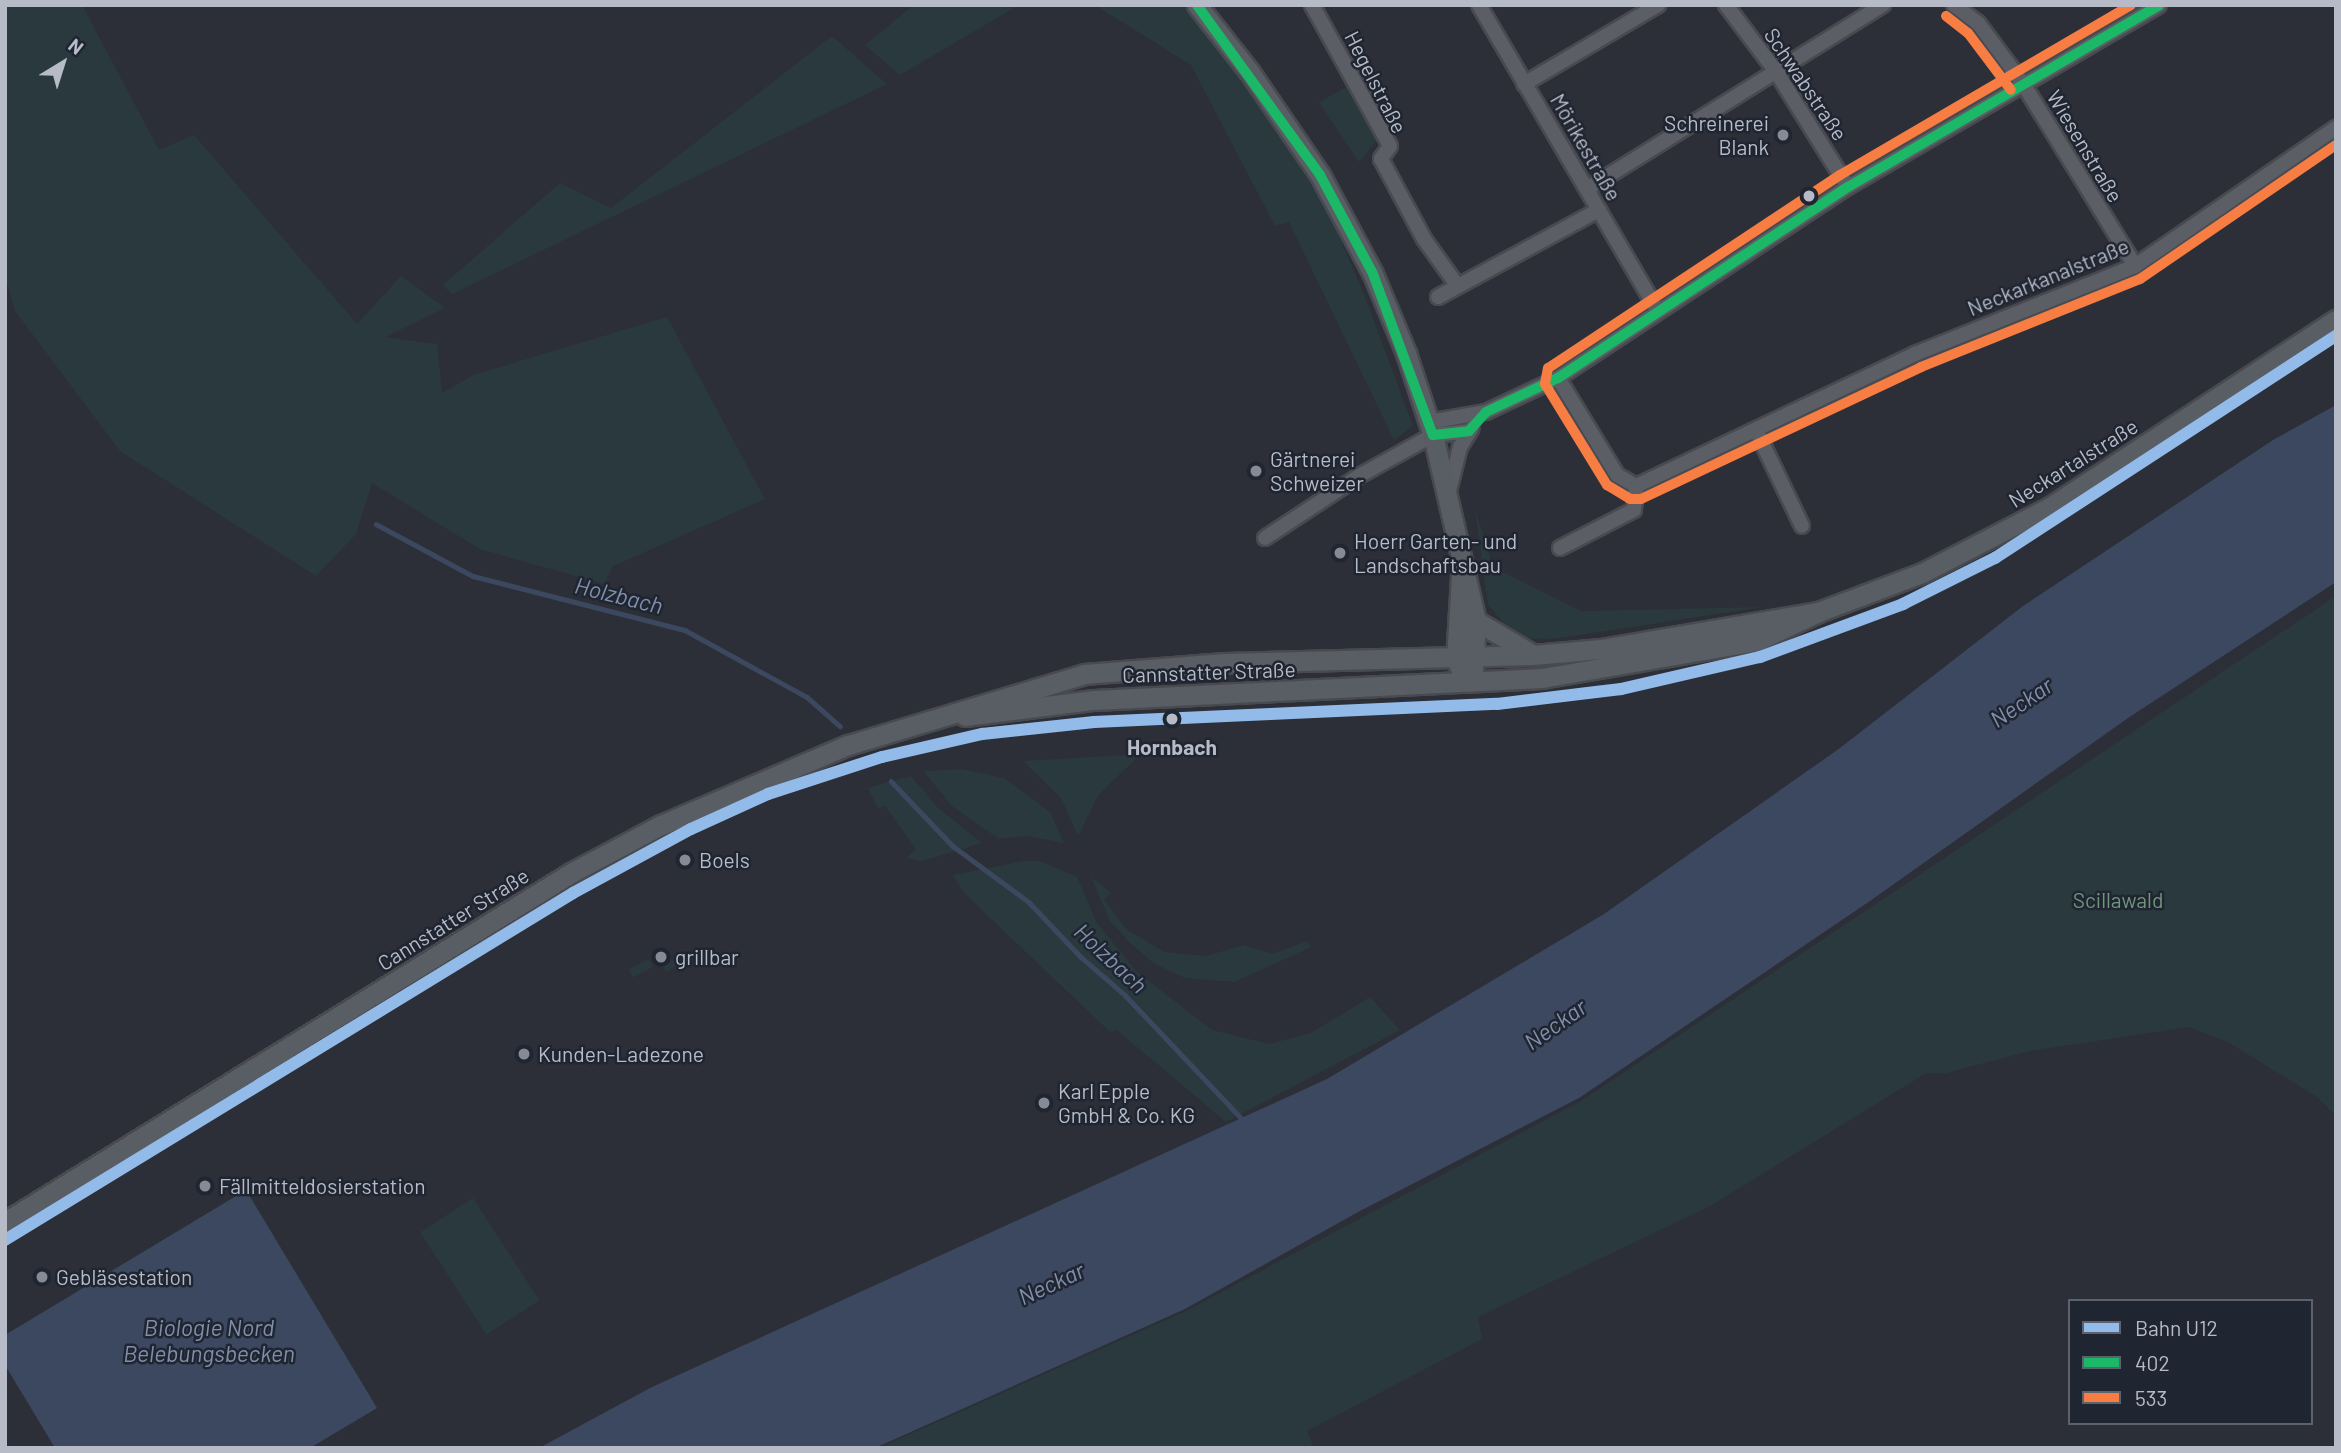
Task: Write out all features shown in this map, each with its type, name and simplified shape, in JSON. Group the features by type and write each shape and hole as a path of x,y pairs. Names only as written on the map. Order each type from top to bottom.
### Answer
{"main road":[{"path":"1198,5 1249,71 1320,175 1373,274 1431,429 1461,571 1476,621 1477,657 1468,684"},
{"name":"Neckartalstraße","path":"1468,684 1597,671 1757,641 1818,612 1922,573 2050,507 2336,320"},
{"path":"1461,571 1456,659 1468,684"},
{"name":"Neckartalstraße","path":"1477,657 1601,649 1818,612"},
{"path":"1476,621 1533,655"},
{"name":"Cannstatter Straße","path":"5,1222 559,880 627,843 785,768 954,715 1045,683 1111,670 1477,657"},
{"name":"Cannstatter Straße","path":"954,715 975,717 1094,700 1468,684"}],"street":[{"name":"Hegelstraße","path":"1312,5 1390,146 1381,159 1424,239 1457,285"},
{"name":"Mörikestraße","path":"1479,5 1658,311"},
{"path":"1524,84 1658,5"},
{"name":"Schwabstraße","path":"1726,5 1777,73 1848,187"},
{"path":"1587,189 1883,5"},
{"name":"Wiesenstraße","path":"1954,5 1978,23 2022,82 2136,266"},
{"path":"1265,538 1431,429 1486,412 1558,378 1848,187 2022,82 2159,5"},
{"name":"Neckarkanalstraße","path":"1636,486 1757,432 1914,354 2136,266 2336,128"},
{"path":"1438,297 1599,210"},
{"path":"1558,378 1617,475 1636,486 1634,510 1560,548"},
{"path":"1447,499 1452,471 1469,431 1486,412"},
{"path":"1431,429 1469,431"},
{"path":"1757,432 1802,526"}],"green space":[{"path":"5,5 82,5 159,150 194,135 357,324 401,276 445,308 385,337 437,344 442,393 473,375 667,317 765,499 613,566 604,584 480,549 372,483 356,534 316,576 120,451 15,311 5,276"},
{"path":"914,5 1019,5 900,75 865,45"},
{"path":"1095,5 1184,5 1234,66 1328,211 1362,289 1413,426 1394,440 1289,222 1275,226 1191,65"},
{"path":"832,36 887,84 452,294 443,285 560,183 611,208"},
{"path":"1346,87 1377,140 1359,162 1319,102"},
{"path":"1475,509 1493,567 1581,611 1763,607 1553,639 1517,638 1488,605"},
{"name":"Scillawald","path":"2336,596 2336,1116 2317,1097 2228,1042 2189,1027 2030,1051 1946,1073 1926,1073 1710,1206 1478,1317 1482,1339 1307,1431 1314,1448 879,1448 1186,1311 1581,1101"},
{"path":"1141,754 1099,794 1078,836 1061,798 1023,761"},
{"path":"962,769 1004,778 1050,812 1064,843 1027,836 999,839 952,806 923,771"},
{"path":"911,776 939,809 982,843 922,861 906,858 916,849 885,806 878,808 868,788"},
{"path":"1023,861 1040,861 1077,877 1097,923 1136,971 1212,1030 1269,1044 1311,1033 1370,997 1400,1030 1226,1122 1117,1030 1110,1032 964,893 953,875"},
{"path":"1091,877 1111,893 1104,899 1126,929 1164,952 1206,956 1244,945 1272,954 1307,941 1311,947 1234,982 1185,978 1155,964 1130,943 1110,921"},
{"path":"689,952 692,957 666,972 663,966"},
{"path":"649,959 653,967 633,977 629,969"},
{"path":"473,1198 539,1300 487,1335 420,1232"}],"water":[{"name":"Neckar","path":"2336,405 2336,582 2128,718 1870,901 1579,1098 1358,1212 1185,1309 875,1448 539,1448 652,1387 1327,1079 1604,914 1840,748 2023,606 2273,440"},
{"name":"Biologie Nord Belebungsbecken","path":"246,1190 377,1408 310,1448 55,1448 5,1365 5,1335"}],"waterway":[{"name":"Holzbach","path":"376,524 473,576 685,630 807,697 840,726"},
{"name":"Holzbach","path":"891,781 953,846 1029,902 1081,957 1125,995 1245,1122"}],"rail line":[{"name":"U12","path":"5,1240 573,893 691,829 768,794 882,757 982,734 1094,722 1497,704 1621,689 1760,657 1903,604 1995,558 2336,336"}],"transit line":[{"name":"402","path":"1197,5 1320,175 1373,274 1433,435 1469,431 1486,412 1558,378 1848,187 2159,5"},
{"name":"533","path":"2131,5 1840,175 1548,368 1545,384 1607,485 1630,499 1641,499 1921,367 2140,279 2336,145"},
{"name":"533","path":"1946,16 1968,33 2011,90"}],"place":[{"name":"Schreinerei Blank","path":"1783,135"},
{"name":"Gärtnerei Schweizer","path":"1256,471"},
{"name":"Hoerr Garten- und Landschaftsbau","path":"1340,553"},
{"name":"Hornbach","path":"1172,719"},
{"name":"Boels","path":"685,860"},
{"name":"grillbar","path":"661,957"},
{"name":"Kunden-Ladezone","path":"524,1054"},
{"name":"Karl Epple GmbH & Co. KG","path":"1044,1103"},
{"name":"Fällmitteldosierstation","path":"205,1186"},
{"name":"Gebläsestation","path":"42,1277"}]}
